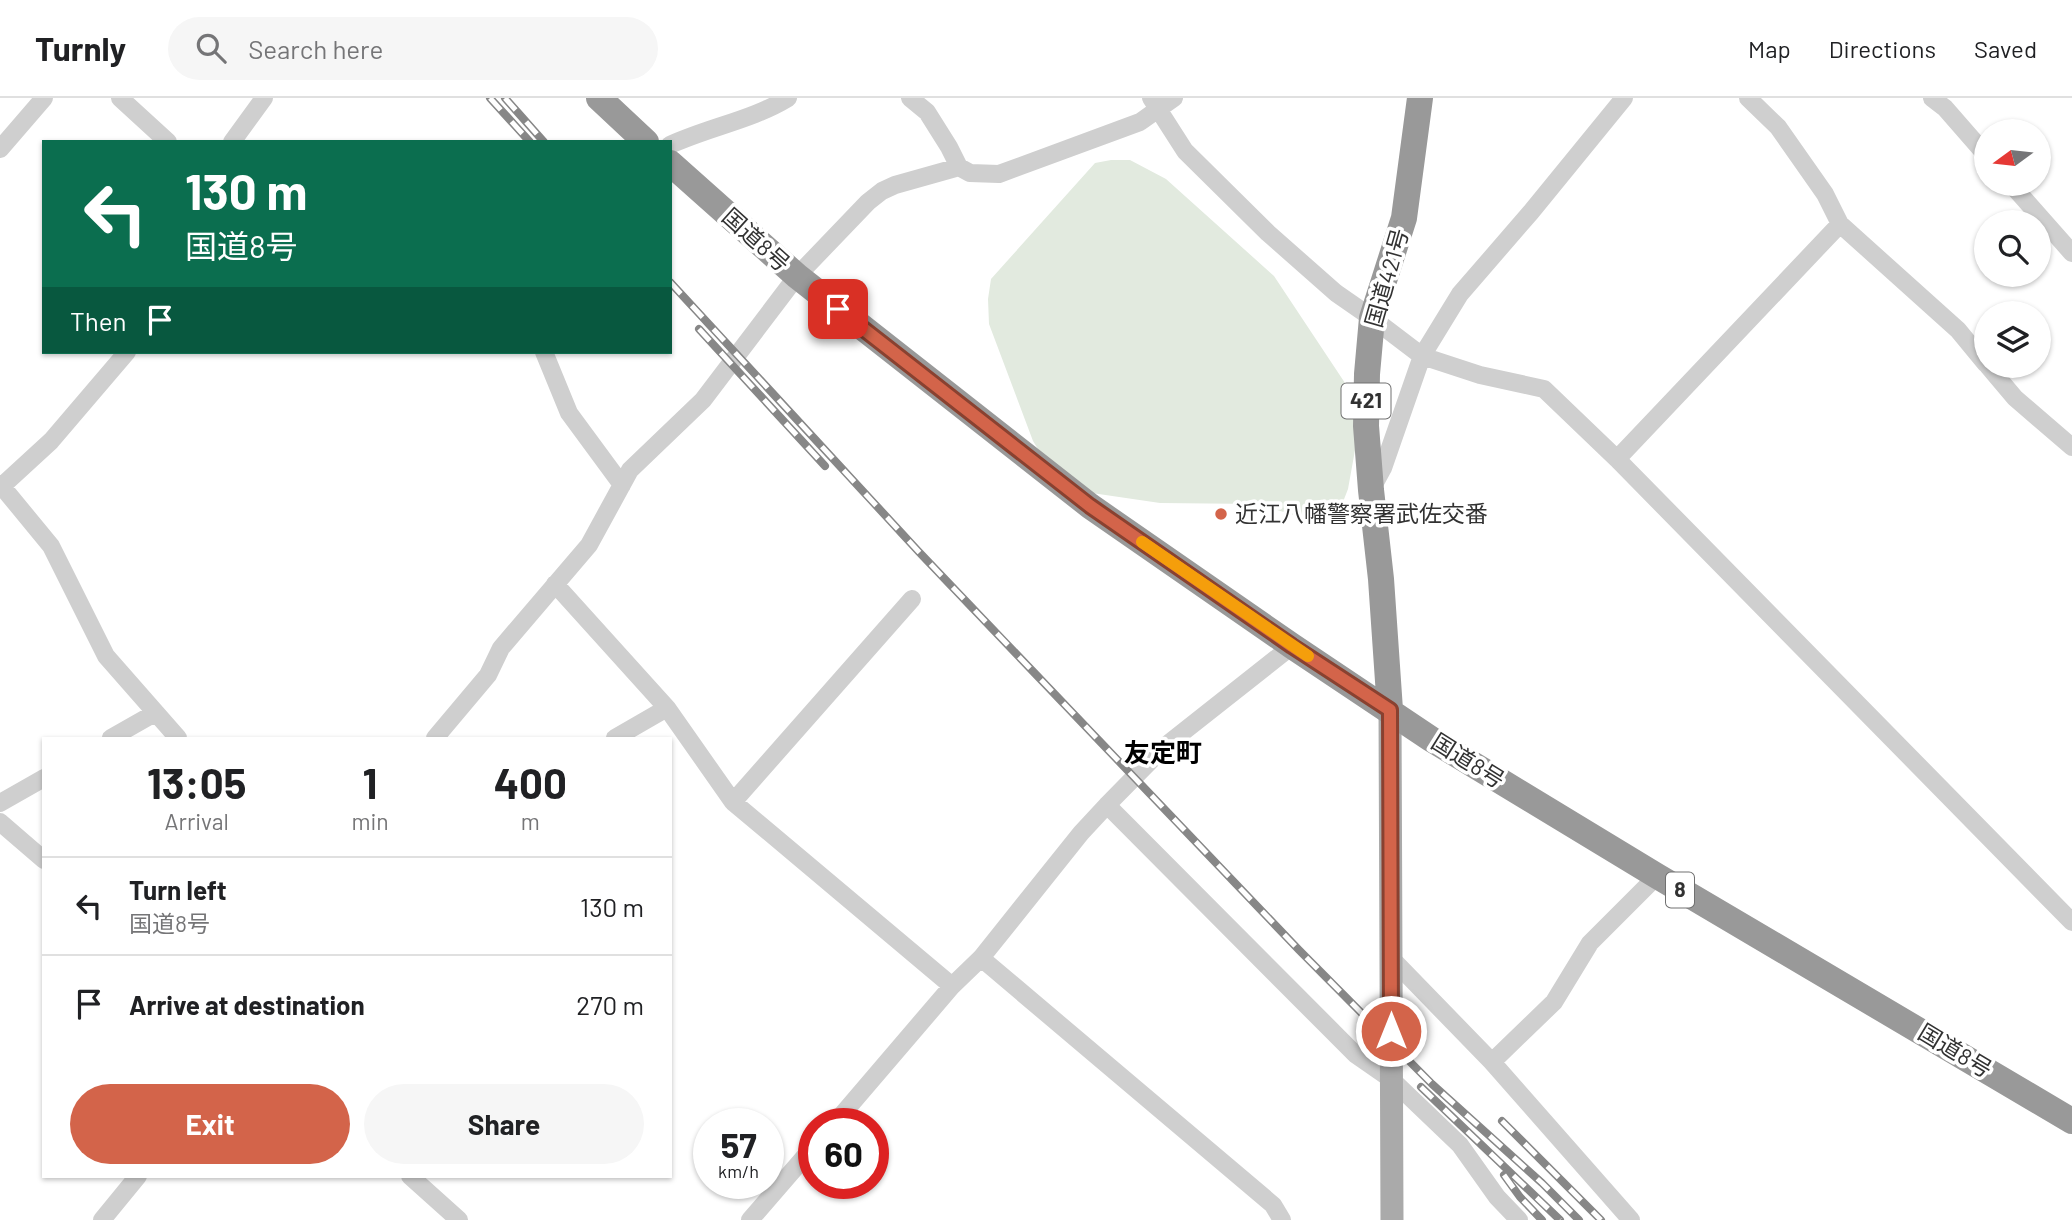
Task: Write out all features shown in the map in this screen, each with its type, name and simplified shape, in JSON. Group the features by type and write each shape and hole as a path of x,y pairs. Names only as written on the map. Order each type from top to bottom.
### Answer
{"highway":[{"path":"598,98 644,140"},
{"name":"国道421号","path":"1390,710 1366,426 1367,387 1372,318 1404,218 1420,98"},
{"name":"国道8号","path":"672,165 797,276 1090,506 1292,646 1431,739 2072,1121"}],"main road":[{"path":"1390,710 1392,1220"}],"street":[{"path":"0,149 44,98"},
{"path":"120,98 166,140"},
{"path":"233,140 264,98"},
{"path":"672,144 770,109 788,98"},
{"path":"910,98 928,113 950,147 959,167 970,173 999,174 1140,122 1156,104 1174,98"},
{"path":"1371,490 1383,468 1422,356 1460,294 1624,98"},
{"path":"1748,98 1778,127 1825,194 1840,224 1958,330 1974,349"},
{"path":"1932,98 1945,108 1974,141"},
{"path":"1156,104 1185,151 1268,233 1336,293 1422,356 1480,376 1544,389 1617,459 2072,922"},
{"path":"436,737 488,675 501,648 589,545 630,470 703,400 797,276 868,202 882,191 959,167"},
{"path":"2022,196 2072,253"},
{"path":"1617,459 1840,224"},
{"path":"125,354 51,442 1,485 51,546 106,656 177,737"},
{"path":"545,354 569,413 622,485"},
{"path":"1998,378 2015,398 2072,447"},
{"path":"555,584 667,708 733,802 952,986"},
{"path":"733,802 912,599"},
{"path":"848,1108 952,986 981,958 1107,805 1164,747 1292,646"},
{"path":"617,737 667,708"},
{"path":"113,737 155,713"},
{"path":"0,803 42,779"},
{"path":"1107,805 1355,1054 1391,1079 1460,1145 1497,1197 1519,1220"},
{"path":"0,822 42,858"},
{"path":"1492,1062 1554,1002 1590,943 1657,876"},
{"path":"981,958 1273,1205 1282,1220"},
{"path":"1391,958 1492,1062 1631,1220"},
{"path":"750,1220 798,1164"},
{"path":"102,1220 136,1178"},
{"path":"412,1178 459,1220"}],"shaded area":[{"path":"1130,160 1166,179 1274,276 1347,386 1355,409 1357,439 1348,489 1341,507 1327,525 1257,504 1160,503 1085,492 1051,470 1033,441 989,324 988,299 991,279 1095,163"}],"railway":[{"path":"490,98 528,140"},
{"path":"505,98 542,140"},
{"path":"672,284 919,552 1299,950 1432,1084 1579,1220"},
{"path":"699,329 825,466"},
{"path":"1421,1087 1560,1220"},
{"path":"1502,1121 1601,1220"},
{"path":"1504,1175 1542,1220"}],"slow traffic":[{"path":"1142,542 1308,656"}],"place":[{"name":"近江八幡警察署武佐交番","path":"1221,514"}],"district":[{"name":"友定町","path":"1163,753"}],"route":[{"path":"838,309 1090,506 1292,646 1390,710 1391,1031"}]}
